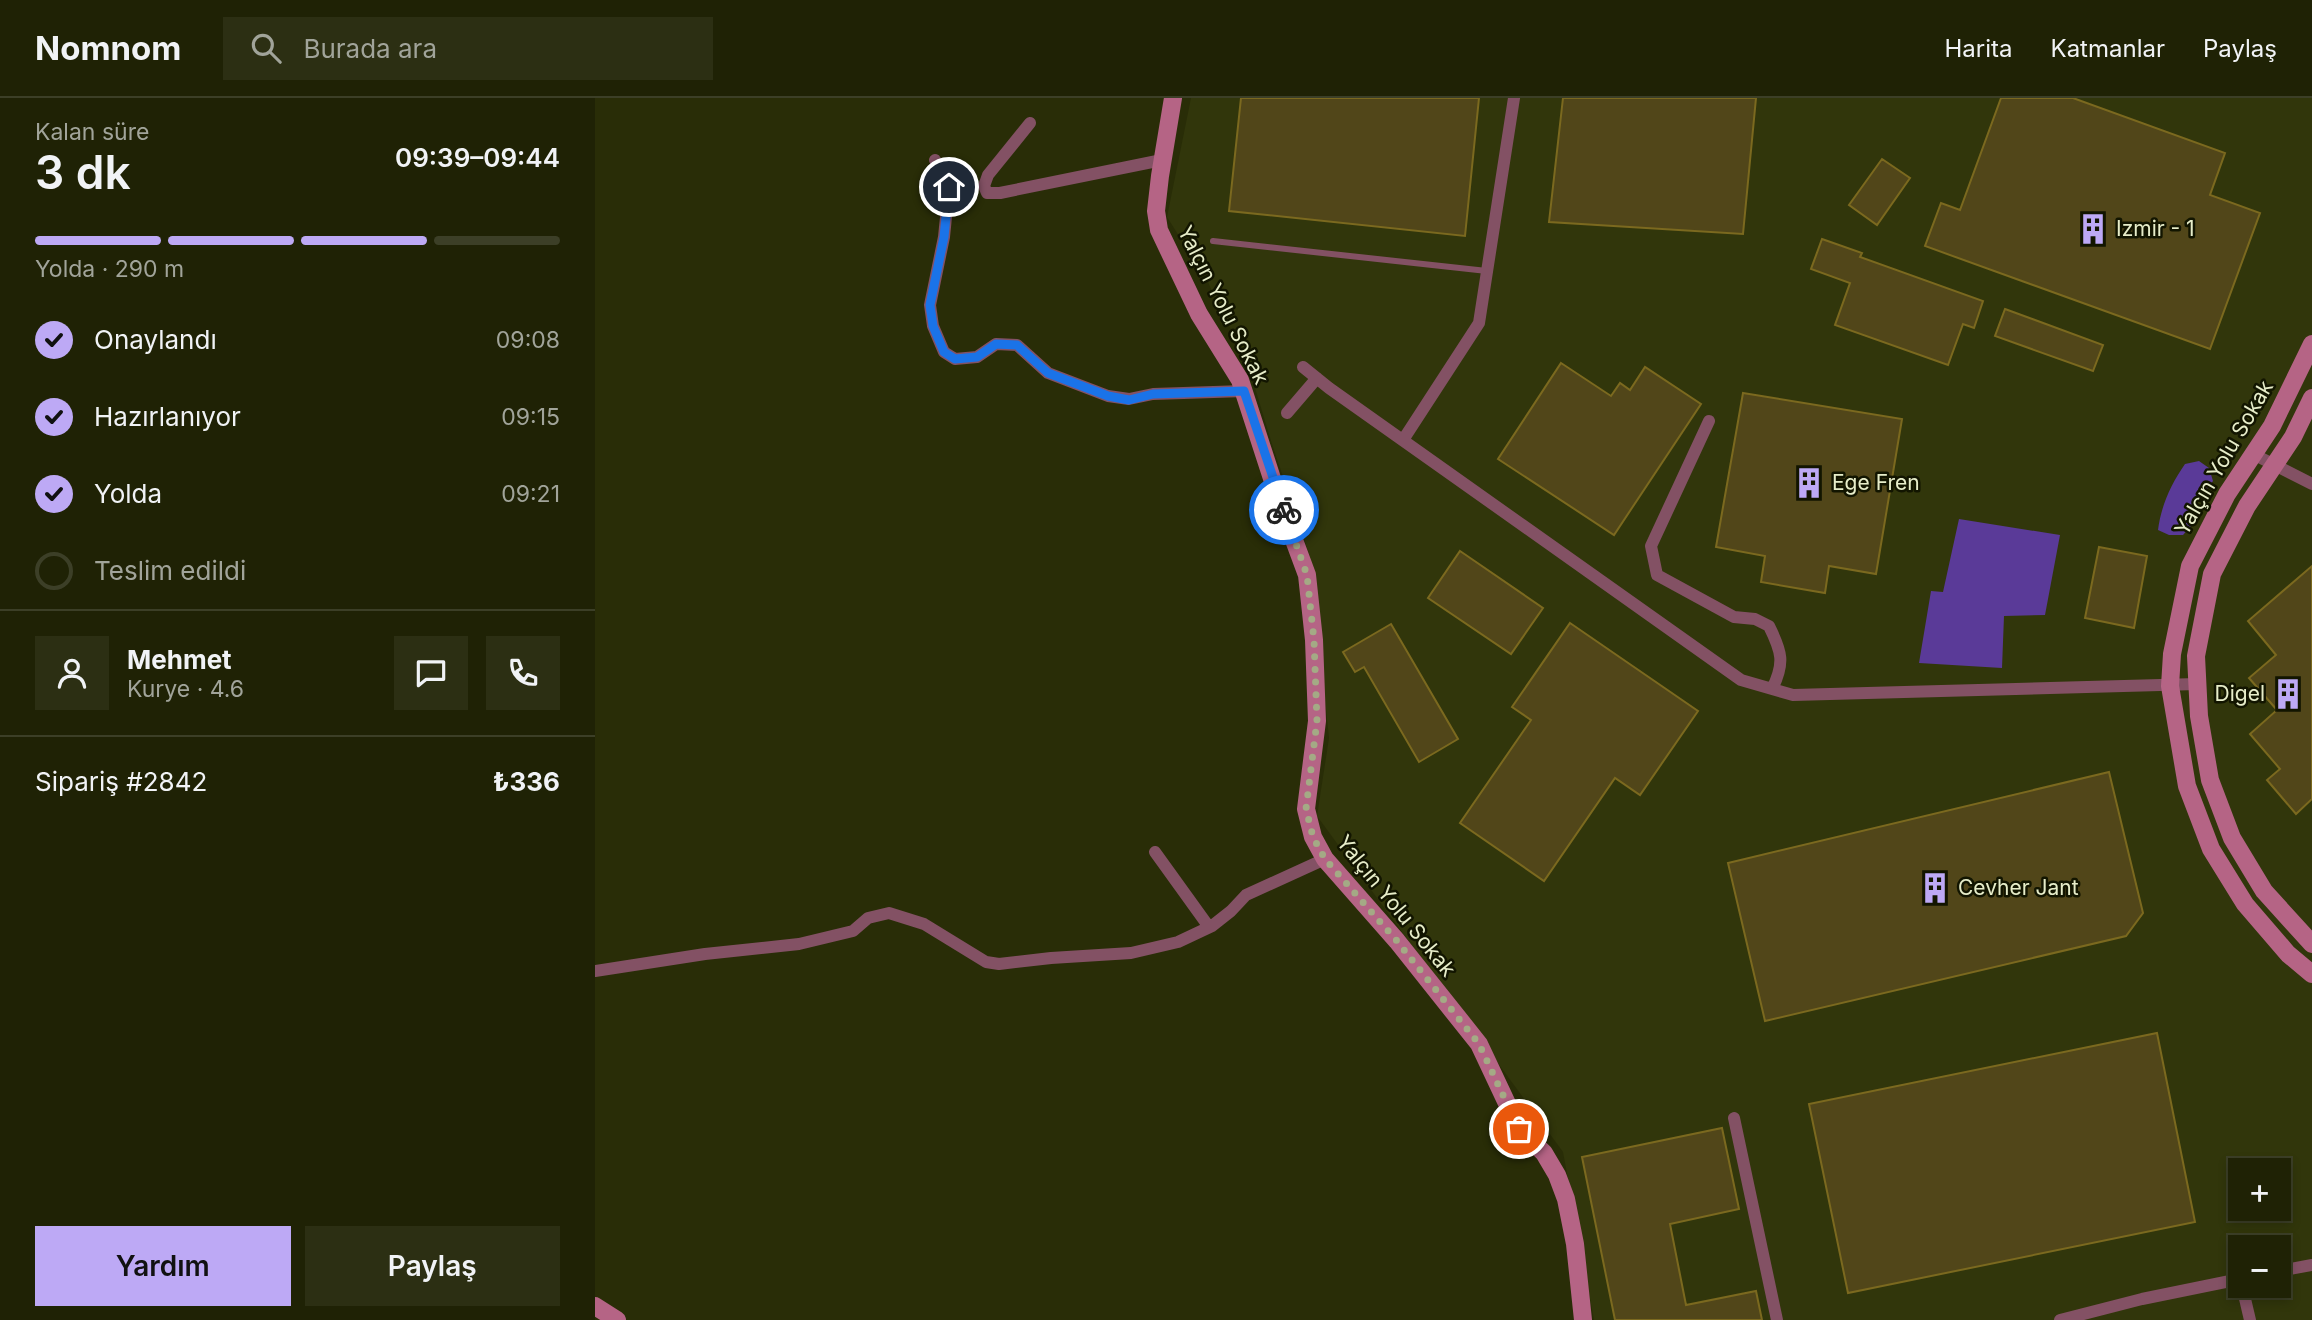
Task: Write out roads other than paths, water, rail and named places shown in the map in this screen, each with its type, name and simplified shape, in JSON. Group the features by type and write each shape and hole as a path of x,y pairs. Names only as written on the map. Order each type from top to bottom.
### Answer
{"street":[{"name":"Yalçın Yolu Sokak","path":"1173,98 1156,211 1159,230 1199,314 1240,380 1307,575 1314,640 1317,721 1306,809 1313,837 1325,859 1389,932 1479,1044 1519,1129 1544,1153 1557,1175 1573,1231 1583,1320"},
{"path":"1403,440 1479,323 1514,98"},
{"path":"1030,123 988,175 984,186 987,193 1162,160"},
{"path":"935,160 949,187 944,237 930,305 933,326 944,352 955,359 977,357 996,344 1017,345 1048,373 1108,396 1129,400 1153,394 1244,391"},
{"name":"Yalçın Yolu Sokak","path":"2312,344 2272,426 2227,494 2190,566 2172,654 2170,686 2187,786 2211,849 2245,904 2288,954 2312,974"},
{"path":"1303,367 1741,680 1793,695 2197,684"},
{"path":"1287,413 1317,379"},
{"name":"Yalçın Yolu Sokak","path":"2312,398 2293,438 2247,506 2212,574 2196,656 2199,716 2210,780 2232,838 2264,891 2312,944"},
{"path":"1709,421 1651,546 1657,575 1734,617 1755,619 1769,626 1781,656 1781,672 1772,689"},
{"path":"2253,454 2312,484"},
{"path":"1155,852 1209,927"},
{"path":"595,971 705,954 799,944 853,931 869,918 889,913 924,924 986,962 999,964 1131,953 1178,942 1209,927 1231,911 1246,895 1325,859"},
{"path":"1734,1118 1777,1320"},
{"path":"2291,1269 2312,1265"},
{"path":"2060,1320 2228,1282"},
{"path":"2245,1298 2250,1320"},
{"path":"2112,1306 2115,1320"}],"lane":[{"path":"1213,241 1487,271"}],"place":[{"name":"Izmir - 1","path":"2093,229"},
{"name":"Ege Fren","path":"1809,483"},
{"name":"Digel","path":"2288,694"},
{"name":"Cevher Jant","path":"1935,888"}]}
